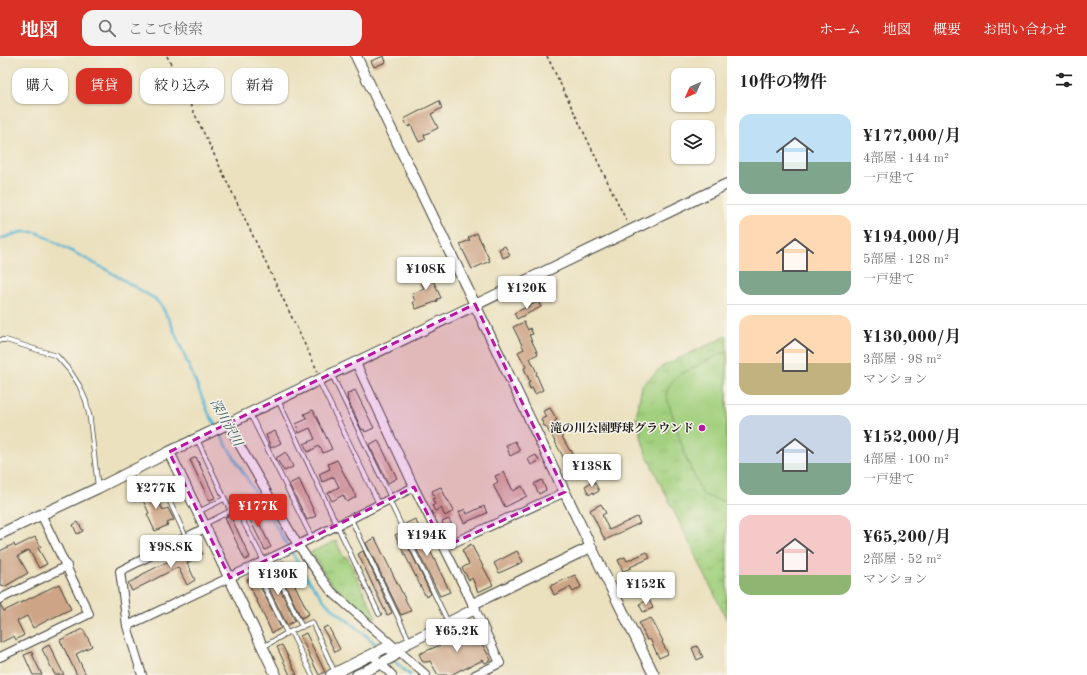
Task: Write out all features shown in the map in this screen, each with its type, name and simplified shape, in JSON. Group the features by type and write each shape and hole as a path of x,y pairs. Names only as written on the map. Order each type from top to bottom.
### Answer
{"street":[{"path":"356,56 591,547 654,675"},
{"path":"0,534 727,184"},
{"path":"356,363 414,487 474,607 500,663 475,675"},
{"path":"221,428 292,548 322,579 389,657 392,675"},
{"path":"169,452 276,675"},
{"path":"127,626 292,548 414,487"},
{"path":"444,547 565,492"},
{"path":"0,657 89,614 41,514"},
{"path":"142,675 127,626 120,571 204,526"},
{"path":"357,675 389,657 410,642 448,623 474,607 591,547"},
{"path":"0,599 67,566"},
{"path":"378,651 389,657"},
{"path":"378,651 426,675"},
{"path":"334,674 378,651"}],"lane":[{"path":"0,340 6,340 57,356 70,371 79,385 86,401 90,419 98,488"},
{"path":"332,374 448,623"},
{"path":"320,380 379,505"},
{"path":"278,400 379,614"},
{"path":"250,414 312,538"},
{"path":"197,439 230,510"},
{"path":"182,479 163,487 186,537"},
{"path":"198,512 224,499"},
{"path":"204,526 236,508 267,560 302,627"},
{"path":"351,519 410,642"},
{"path":"254,566 312,675"},
{"path":"263,647 289,632 312,622 334,674"}],"path":[{"path":"167,56 320,380"},
{"path":"547,56 631,230"}],"highlighted area":[{"path":"475,304 565,492 444,547 414,487 230,578 169,452"}],"green space":[{"path":"727,336 727,620 646,454 636,418 642,385 663,366"},
{"name":"滝の川公園野球グラウンド","path":"722,353 727,353 726,502 703,495 687,461 666,395 669,386 679,375"},
{"path":"336,541 344,558 347,557 376,617 371,619 330,582 311,552"}],"building":[{"path":"384,56 386,62 374,67 371,61"},
{"path":"439,101 442,108 431,114 438,128 424,135 426,139 419,142 411,125 408,127 404,119"},
{"path":"477,233 490,261 472,269 460,244 470,240 468,238"},
{"path":"505,246 510,255 503,258 499,249"},
{"path":"428,269 441,298 437,299 438,301 416,309 412,294 424,289 417,275"},
{"path":"538,302 541,307 517,319 514,313"},
{"path":"524,322 528,330 530,328 533,334 529,335 538,354 530,358 543,390 535,394 532,388 530,389 528,383 530,382 524,368 526,367 518,352 524,349 513,327"},
{"path":"355,390 374,428 365,432 364,429 362,430 347,398 347,394"},
{"path":"550,408 557,420 555,421 561,435 570,451 571,450 579,468 571,472 551,434 546,426 544,426 541,419 546,417 543,411"},
{"path":"313,410 332,449 323,453 319,446 308,452 304,444 315,439 310,428 299,433 296,424 307,419 304,414"},
{"path":"275,431 281,443 271,448 266,435"},
{"path":"378,440 397,478 388,483 369,445"},
{"path":"515,441 520,451 510,456 506,445"},
{"path":"286,452 293,467 284,471 276,458"},
{"path":"536,455 539,461 531,465 528,459"},
{"path":"196,457 215,498 209,500 190,460"},
{"path":"337,460 356,497 347,502 343,495 332,501 328,493 339,487 334,477 322,482 319,474 330,469 328,464"},
{"path":"504,472 513,491 522,486 527,496 505,507 493,485 498,482 495,476"},
{"path":"299,479 316,516 307,520 289,484"},
{"path":"542,480 546,490 539,494 534,484"},
{"path":"594,481 599,491 594,494 593,492 589,495 585,486"},
{"path":"150,485 163,510 168,508 174,520 167,523 168,525 155,531 147,514 149,513 140,494 144,493 142,490"},
{"path":"441,487 454,511 445,516 441,508 435,511 432,506 435,504 432,499 435,498 432,491"},
{"path":"601,504 606,513 602,515 609,530 637,517 640,523 605,540 590,510"},
{"path":"250,505 271,547 265,550 244,508"},
{"path":"484,506 487,513 464,523 459,512 465,509 467,514"},
{"path":"230,515 250,557 245,560 225,518"},
{"path":"415,519 450,592 440,596 405,524"},
{"path":"449,519 453,528 446,531 442,522"},
{"path":"78,522 83,531 77,534 73,525"},
{"path":"401,532 431,594 426,597 395,535"},
{"path":"35,537 41,547 38,548 47,564 39,568 29,550 18,556 28,573 4,587 3,585 0,586 0,551 14,544 15,547"},
{"path":"375,538 411,611 401,615 366,543"},
{"path":"198,544 203,554 187,563 195,580 187,585 178,567 132,591 128,583 183,554 182,552"},
{"path":"471,544 493,585 478,592 472,578 469,580 462,568 469,564 462,550"},
{"path":"363,551 392,613 387,615 358,554"},
{"path":"517,551 523,562 499,573 494,563"},
{"path":"647,552 650,558 623,571 618,560 625,557 627,561"},
{"path":"283,561 309,614 301,618 276,565"},
{"path":"270,568 295,621 287,625 261,572"},
{"path":"575,575 581,587 573,592 570,587 554,595 550,586"},
{"path":"640,575 646,586 636,590 631,579"},
{"path":"255,576 281,628 272,633 247,580"},
{"path":"59,584 71,609 33,628 27,616 17,621 24,635 16,640 14,636 0,643 0,604 4,611"},
{"path":"649,600 653,608 643,612 639,604"},
{"path":"651,618 668,654 659,658 650,639 647,640 639,623"},
{"path":"471,624 491,660 485,663 483,660 451,675 438,675 430,661 423,662 419,654 445,643 443,641 458,633 457,630"},
{"path":"328,626 340,649 335,652 323,628"},
{"path":"83,629 92,646 76,654 86,675 77,675 60,640"},
{"path":"306,633 325,672 319,675 300,636"},
{"path":"49,645 64,675 55,675 42,649"},
{"path":"282,645 297,675 290,675 277,647"},
{"path":"697,646 703,657 697,660 692,648"},
{"path":"32,652 42,675 33,675 24,655"}],"waterway":[{"name":"深川沢川","path":"0,239 21,232 36,232 105,269 155,299 162,306 169,319 209,414 216,426"},
{"name":"深川沢川","path":"218,431 306,576 326,603 379,647"},
{"name":"深川沢川","path":"393,660 410,675"}],"place":[{"name":"滝の川公園野球グラウンド","path":"702,428"}]}
